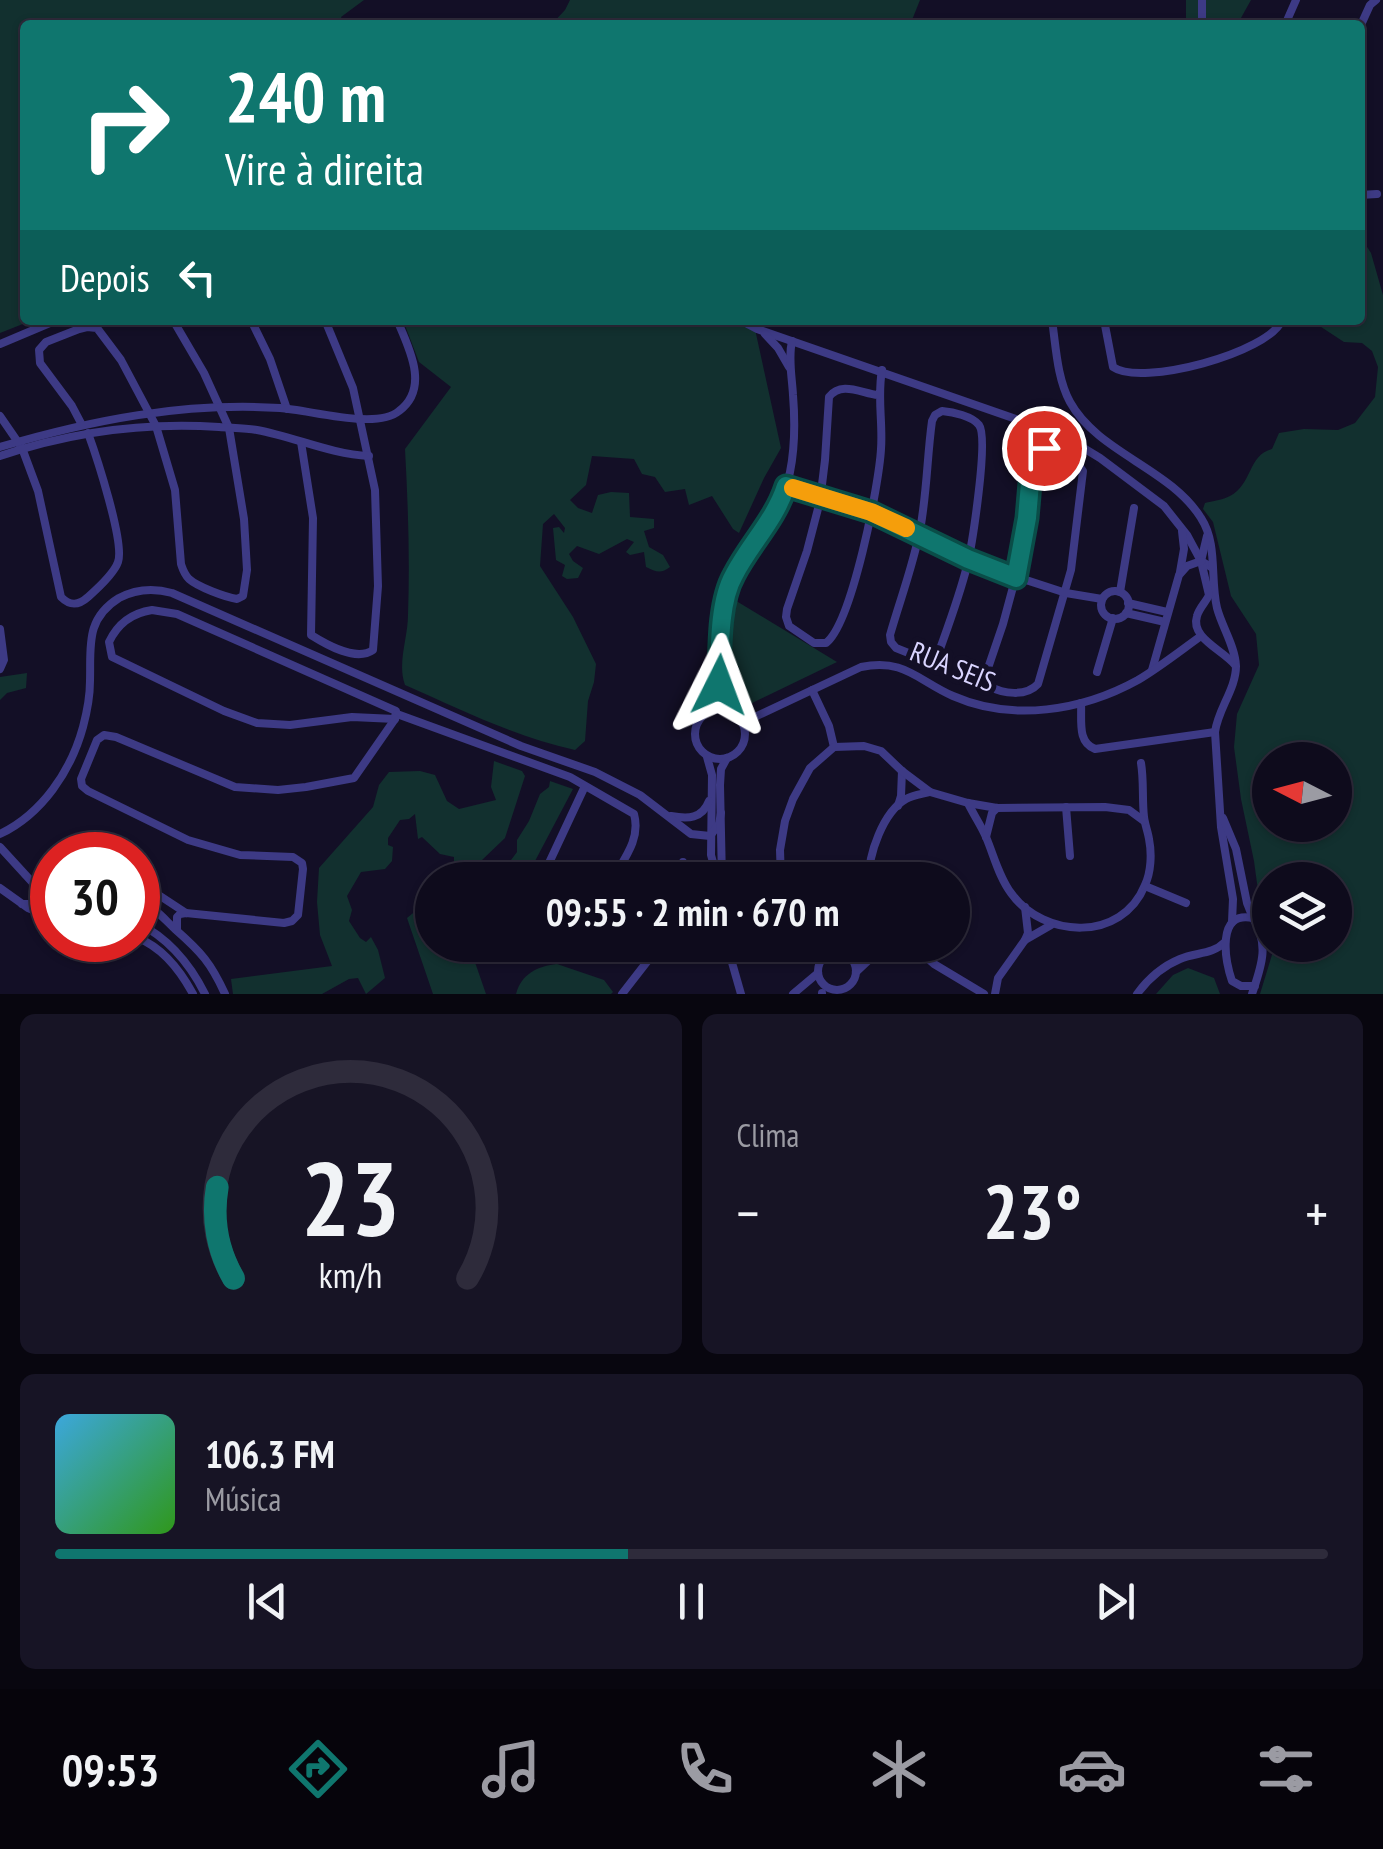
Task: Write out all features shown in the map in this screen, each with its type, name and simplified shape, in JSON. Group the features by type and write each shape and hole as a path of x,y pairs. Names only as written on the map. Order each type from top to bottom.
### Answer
{"street":[{"path":"1365,194 1378,194"},
{"path":"0,344 45,325"},
{"path":"0,416 20,445 38,491 61,597 68,604 78,604 117,566 119,559 112,516 85,429 38,354 46,342 87,326 97,328 121,360 156,426 176,490 184,574 228,598 243,596 247,570 239,483 229,428 176,325"},
{"path":"253,325 287,408"},
{"path":"301,442 313,518 311,635 356,655 366,655 372,650 378,586 375,490 353,388 327,325"},
{"path":"0,446 20,445 150,413 201,406 287,408 378,420 397,414 411,398 416,375 399,325"},
{"path":"751,325 1062,434 1089,451 1156,499 1181,526 1201,561 1209,588 1198,612 1197,628 1236,666"},
{"path":"1053,325 1064,390 1081,420 1149,469 1196,511 1210,538 1216,604 1236,666 1215,732 1223,846 1233,899 1232,922 1218,948 1181,958 1156,973 1137,994"},
{"path":"1105,325 1113,367 1128,372 1173,370 1226,356 1279,325"},
{"path":"757,328 778,348 791,372"},
{"path":"728,711 719,685 722,624 730,582 777,511 790,471 794,426 792,340"},
{"path":"878,396 840,388 830,394 820,495 808,552 786,613 789,626 817,644 826,644 833,636 856,573 871,512 881,449 882,408 878,396 882,370"},
{"path":"938,412 973,420 982,430 968,559 936,654 922,658 896,648 890,635 919,534 933,418 938,412"},
{"path":"85,429 177,424 256,430 349,455 369,456"},
{"path":"0,456 20,445"},
{"path":"1049,448 1075,460 1083,472 1066,593 1038,684 1029,691 1000,691 989,686 986,674 1016,578 1033,457 1039,449 1049,448"},
{"path":"786,486 871,512 1016,578 1102,600"},
{"path":"1120,592 1134,508"},
{"path":"1152,671 1179,575 1184,549 1181,526"},
{"path":"1201,561 1207,532"},
{"path":"1179,575 1201,561 1213,570"},
{"path":"0,834 17,826 43,802 75,752 86,717 90,693 89,643 98,618 124,596 151,590 172,593 522,746 595,772 640,795 692,834 711,855"},
{"path":"1109,592 1120,592 1128,602 1126,613 1113,618 1104,613 1102,600 1109,592"},
{"path":"1128,602 1167,612"},
{"path":"1204,605 1216,604"},
{"path":"160,896 186,912 292,921 298,915 302,863 293,857 240,855 188,840 88,791 81,778 104,735 235,787 278,790 354,778 396,716 396,711 165,610 146,611 129,618 115,631 108,645 116,661 258,723 290,726 352,717 396,716 570,778 634,814 636,836 622,862"},
{"path":"1126,613 1165,622"},
{"path":"1097,672 1113,618"},
{"path":"0,630 4,660 0,668"},
{"path":"1209,643 1221,641 1226,632"},
{"name":"RUA SEIS","path":"742,723 861,666 883,664 906,669 952,696 992,708 1048,710 1112,692 1152,671 1201,636"},
{"path":"1161,639 1162,650 1174,656"},
{"path":"714,862 710,766 696,742 696,732 719,685"},
{"path":"812,690 830,726 834,747"},
{"path":"352,717 356,693"},
{"path":"1081,703 1083,740 1095,750 1215,732"},
{"path":"704,754 727,758 736,754 745,732 736,715 728,711 708,712"},
{"path":"780,862 785,820 793,799 810,768 834,747 882,750 930,792 968,803 997,808 1088,805 1129,810 1144,821"},
{"path":"720,862 721,770 727,758"},
{"path":"968,803 1012,895 1050,925 1086,929 1114,920 1136,902 1145,886 1150,854 1141,763"},
{"path":"870,862 880,832 902,796 902,771"},
{"path":"549,862 585,786"},
{"path":"667,815 698,816 708,806 712,791"},
{"path":"898,806 930,792"},
{"path":"1220,799 1252,916"},
{"path":"986,837 997,808"},
{"path":"1066,808 1070,856"},
{"path":"710,836 721,813"},
{"path":"692,834 710,836"},
{"path":"0,846 30,880"},
{"path":"1145,886 1186,904"},
{"path":"0,888 30,908"},
{"path":"22,904 30,904"},
{"path":"995,994 998,978 1028,933 1026,907"},
{"path":"177,930 177,917 186,912"},
{"path":"160,913 205,957 225,994"},
{"path":"1232,922 1240,917 1252,918"},
{"path":"1025,940 1050,925"},
{"path":"160,937 190,968 204,994"},
{"path":"1226,938 1226,963 1236,994"},
{"path":"160,953 193,994"},
{"path":"1206,953 1226,963"},
{"path":"622,994 647,962"},
{"path":"731,962 741,994"},
{"path":"814,962 822,992 842,992 868,962"},
{"path":"799,994 822,962"},
{"path":"854,962 858,994"},
{"path":"932,962 984,994"},
{"path":"1232,982 1254,990 1262,962"},
{"path":"974,988 998,978"}],"green space":[{"path":"0,0 364,0 342,20 20,20 20,325 0,333"},
{"path":"570,0 920,0 912,20 556,20"},
{"path":"1186,0 1251,0 1240,20 1186,20"},
{"path":"1365,244 1383,295 1383,994 1260,994 1270,962 1352,962 1352,862 1254,862 1234,747 1237,714 1259,665 1256,634 1231,596 1213,522 1203,509 1205,503 1237,491 1258,457 1272,449 1279,433 1338,430 1355,423 1375,397 1378,367 1372,351 1362,343 1344,342 1318,325 1365,325"},
{"path":"405,325 754,325 781,448 739,533 712,496 689,505 685,489 665,492 655,477 642,474 634,459 592,456 586,485 570,500 592,513 598,495 629,493 630,517 654,519 654,528 644,531 649,547 663,555 670,567 658,572 646,567 644,552 626,552 634,542 627,539 599,554 577,546 569,554 583,568 578,578 567,579 562,576 565,565 556,560 553,528 559,527 564,533 565,528 554,514 543,524 540,566 573,617 596,664 585,741 575,750 509,730 405,685 402,668 409,573 405,449 451,387 419,362"},
{"path":"733,599 837,662 748,705 734,701 727,688 728,628"},
{"path":"27,673 26,688 7,693 0,700 0,677"},
{"path":"494,761 522,771 525,776 505,838 482,862 454,862 454,857 440,854 422,837 418,839 415,814 400,820 388,838 388,845 393,847 392,861 385,869 361,872 347,896 352,910 349,921 360,938 366,942 371,937 385,978 366,994 358,978 322,994 233,994 231,979 332,966 320,935 319,868 373,807 379,785 389,772 420,771 435,775 447,801 459,809 496,800 491,787"},
{"path":"550,781 573,789 534,862 510,862 540,794"},
{"path":"415,912 415,941 407,918"},
{"path":"422,962 475,962 486,994 433,994"},
{"path":"557,964 604,980 613,992 516,994 531,972"},
{"path":"1188,968 1214,978 1220,994 1156,994 1173,975"}],"slow traffic":[{"path":"793,488 871,512 906,528"}],"route":[{"path":"719,685 722,624 730,582 777,511 786,486 871,512 1016,578 1032,460 1036,451 1044,448"}]}
